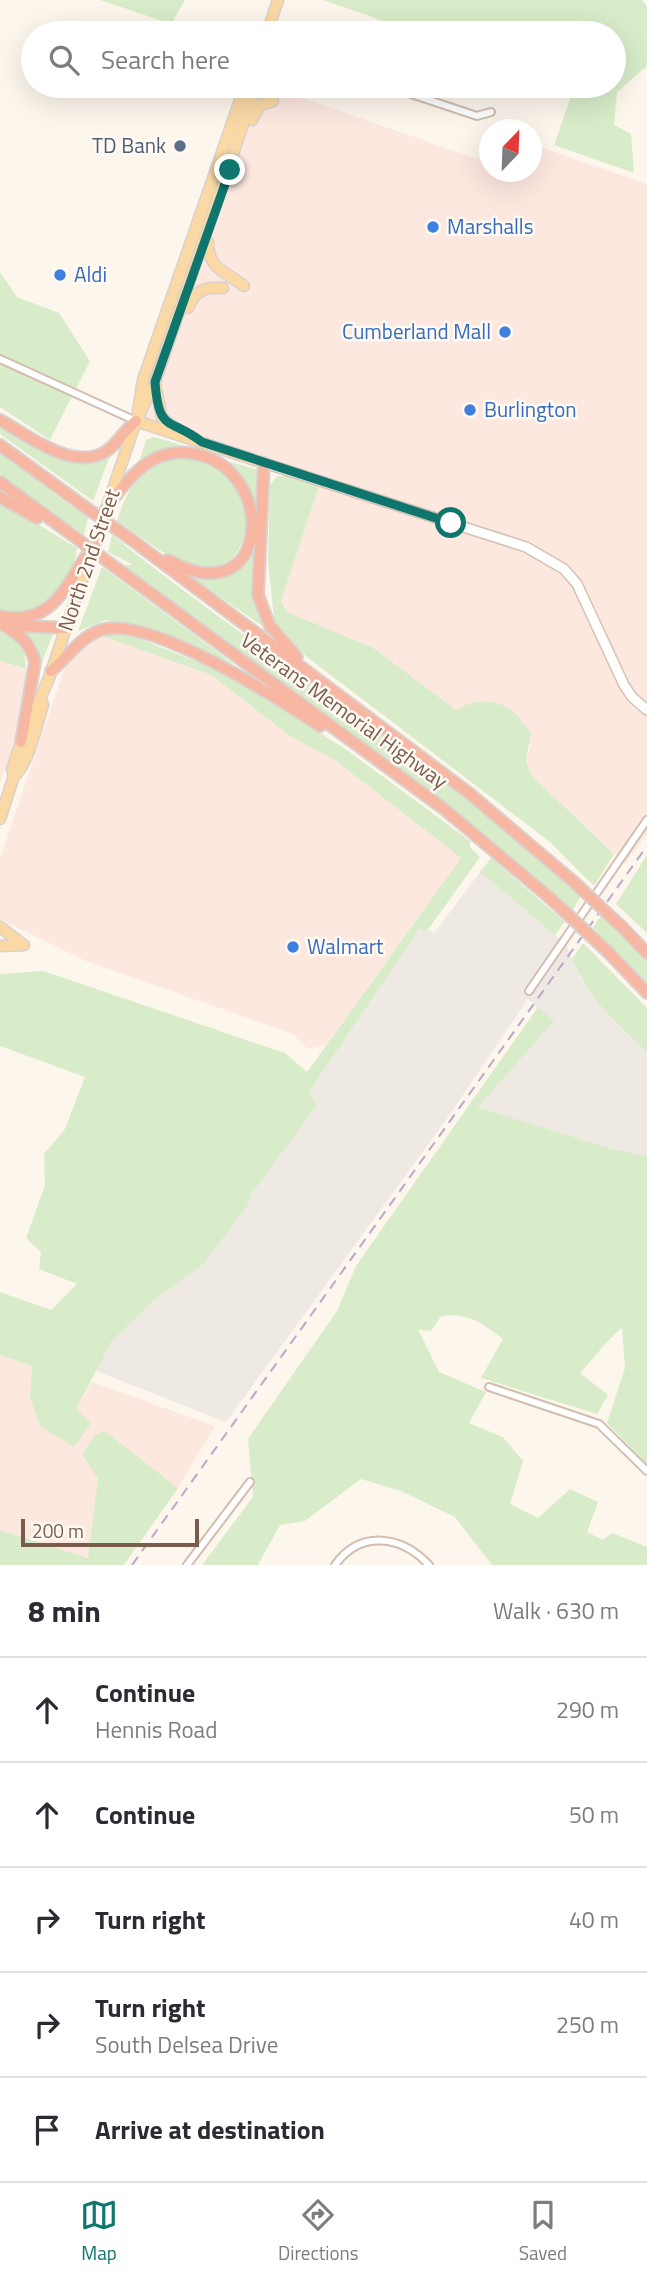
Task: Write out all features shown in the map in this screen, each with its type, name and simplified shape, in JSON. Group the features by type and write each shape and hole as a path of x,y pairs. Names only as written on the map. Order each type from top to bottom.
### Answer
{"highway":[{"path":"0,420 61,452 81,458 105,452 136,421"},
{"name":"Veterans Memorial Highway","path":"0,445 388,731 520,834 574,881 647,953"},
{"path":"106,509 141,467 153,458 171,453 191,453 217,462 235,477 245,491 251,510 250,537 242,559 226,571 199,575 132,540"},
{"path":"264,463 257,587 266,619 297,657 388,731"},
{"name":"Veterans Memorial Highway","path":"0,482 424,795 551,899 647,993"},
{"path":"0,497 68,532"},
{"path":"1,622 26,616 52,604 68,587 79,562 94,543"},
{"path":"1,622 65,628"},
{"path":"1,622 27,642 35,662 21,743"},
{"path":"51,671 93,634 115,628 135,630 245,677 424,795"}],"main road":[{"path":"271,21 278,0"},
{"path":"136,421 143,380 241,98"},
{"path":"136,421 155,382 253,98"},
{"path":"230,170 237,164 255,111 260,105 273,101 266,98"},
{"path":"209,231 208,252 214,267 244,286"},
{"path":"167,348 176,341 189,305 198,291 208,287 223,288"},
{"path":"155,382 162,418 174,428 202,442"},
{"path":"136,421 264,463"},
{"name":"North 2nd Street","path":"15,776 12,769 36,703 41,699 51,671 136,421"},
{"name":"North 2nd Street","path":"0,819 15,776 20,772 28,752 43,705 41,699"},
{"path":"0,927 24,944 0,946"}],"street":[{"path":"423,98 477,116 491,112"},
{"path":"0,359 136,421"},
{"path":"264,463 414,509 526,547 548,558 566,571 577,584 624,685 647,710"},
{"path":"529,991 647,820"},
{"path":"489,1387 599,1424 647,1471"},
{"path":"187,1565 250,1482"},
{"path":"335,1565 350,1549 363,1543 387,1539 410,1547 429,1565"}],"shaded area":[{"name":"Cumberland Mall","path":"252,98 302,98 479,160 479,182 542,182 542,147 647,184 647,834 625,864 532,776 526,761 531,745 456,710 372,647 287,612 281,601 322,479 136,421 213,197 230,170"},
{"path":"99,635 211,675 290,736 336,761 461,858 326,1045 308,1049 293,1034 86,961 0,919 0,859 64,670 79,646"},
{"path":"0,661 39,674 0,782"},
{"path":"480,872 566,944 581,979 620,1028 647,1052 647,1156 612,1149 478,1107 553,1021 528,999 446,1120 226,1422 96,1371 112,1341 248,1205 252,1193 308,1093 419,929 435,932"},
{"path":"0,1355 32,1366 30,1398 76,1409 92,1382 215,1426 178,1488 105,1431 88,1558 0,1530"}],"green space":[{"path":"100,0 185,0 173,21 162,21"},
{"path":"323,0 642,0 647,7 647,66 626,84 626,21 383,21"},
{"path":"570,98 616,98 614,125 631,134 634,173 554,145"},
{"path":"0,272 17,297 59,313 90,361 50,440 0,407"},
{"path":"0,427 67,460 95,462 109,458 93,501 0,434"},
{"path":"154,437 182,445 139,462 146,440"},
{"path":"0,452 88,517 84,535 0,474"},
{"path":"184,456 222,470 234,480 245,500 246,530 241,544 234,557 223,566 210,570 195,569 177,561 117,521 127,495 140,476 157,464"},
{"path":"220,459 259,470 256,510 243,478"},
{"path":"277,476 286,476 319,487 281,601 287,612 372,647 456,710 481,702 496,703 512,710 531,733 526,761 532,776 614,854 594,886 550,842 307,657 278,628 274,618 268,562 270,485"},
{"path":"0,501 77,548 74,562 62,588 41,606 29,612 0,612"},
{"path":"112,535 170,581 469,799 526,845 582,894 573,910 475,826 122,565 133,565 108,552"},
{"path":"255,542 254,604 267,629 192,578 215,578 231,573 243,562"},
{"path":"102,567 235,665 150,630 106,620 78,631"},
{"path":"0,631 24,646 26,669 0,661"},
{"path":"24,631 54,632 40,666 33,643"},
{"path":"123,632 235,677 351,753 470,841 470,847 480,857 427,931 419,929 309,1092 317,1105 252,1193 248,1205 203,1264 154,1300 112,1341 76,1409 91,1423 74,1447 40,1426 30,1398 32,1366 0,1355 0,1292 51,1310 77,1284 39,1269 41,1252 26,1238 45,1185 44,1154 65,1129 85,1077 0,1046 0,974 43,971 285,1053 307,1072 461,858 336,761 290,736 211,675 99,635"},
{"path":"647,855 647,933 616,904"},
{"path":"491,858 565,922 555,935 480,872"},
{"path":"602,915 647,958 647,988 593,927"},
{"path":"583,943 647,1008 647,1052 604,1010 586,985 572,959"},
{"path":"538,1007 554,1021 478,1107 612,1149 647,1156 647,1464 607,1423 625,1368 622,1328 580,1373 608,1395 597,1414 481,1378 503,1339 474,1320 451,1315 441,1316 431,1331 418,1329 439,1372 486,1392 469,1423 503,1437 523,1461 510,1504 538,1518 570,1489 598,1502 587,1532 603,1540 612,1533 647,1547 647,1565 492,1565 455,1517 401,1491 361,1479 305,1521 280,1525 258,1565 202,1565 253,1497 248,1439 337,1311 356,1266"},
{"path":"105,1431 178,1488 124,1565 0,1565 0,1530 88,1558 98,1479 82,1454 95,1435"}],"railway":[{"path":"132,1565 647,846"}],"place":[{"name":"TD Bank","path":"180,146"},
{"name":"Marshalls","path":"433,227"},
{"name":"Aldi","path":"60,275"},
{"name":"Cumberland Mall","path":"505,332"},
{"name":"Burlington","path":"470,410"},
{"name":"Walmart","path":"293,947"}],"route":[{"path":"230,170 155,382 162,418 174,428 195,436 202,442 451,523"}]}
